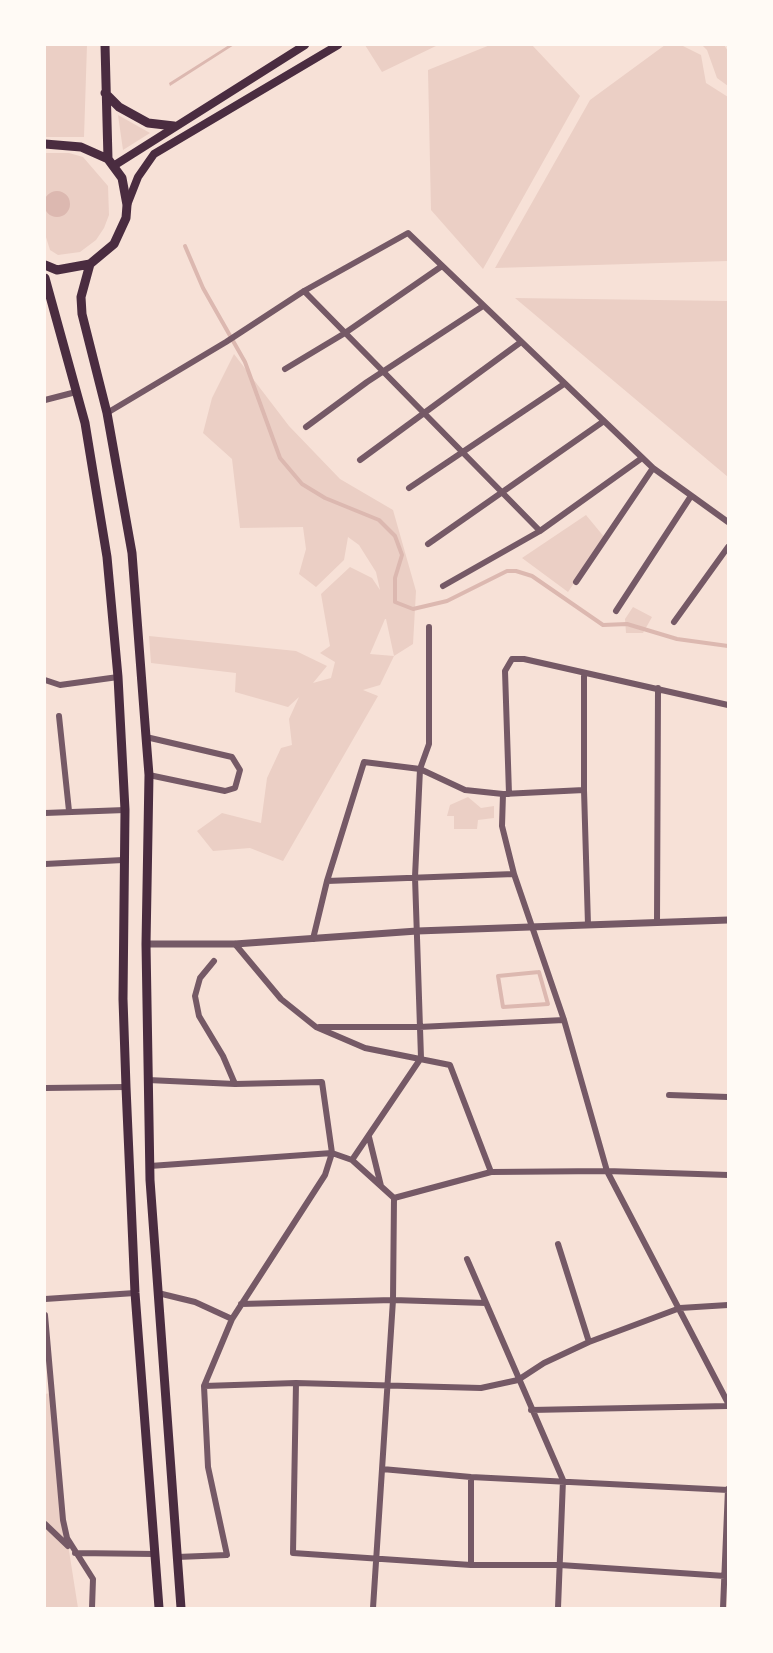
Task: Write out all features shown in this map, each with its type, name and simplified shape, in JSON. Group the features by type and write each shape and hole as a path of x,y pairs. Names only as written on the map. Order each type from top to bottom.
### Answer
{"main road":[{"path":"105,45 105,93 111,162"},
{"path":"111,162 306,45"},
{"path":"127,205 138,177 154,154 338,45"},
{"path":"105,93 119,106 148,123 174,126"},
{"path":"45,144 81,147 111,162 122,178 127,205 126,218 114,244 90,264 57,270 45,265"},
{"path":"90,264 81,297 82,314 107,413 132,552 146,737 148,775 146,944 150,1166 181,1608"},
{"path":"45,278 85,423 107,557 118,677 125,810 123,999 135,1293 159,1608"}],"street":[{"path":"107,413 235,337 304,291 408,233 653,468 728,522"},
{"path":"285,369 345,333 442,266"},
{"path":"304,291 540,531"},
{"path":"306,427 382,372 483,306"},
{"path":"360,460 521,342"},
{"path":"409,488 460,451 564,384"},
{"path":"45,400 76,392"},
{"path":"428,544 604,421"},
{"path":"443,586 540,531 642,458"},
{"path":"576,582 653,468"},
{"path":"616,611 691,496"},
{"path":"674,622 728,547"},
{"path":"352,1160 421,1058 415,877 420,769 429,744 429,627"},
{"path":"531,1410 728,1404 607,1171 564,1020 513,874 502,826 506,794 505,671 512,659 524,659 728,705"},
{"path":"584,673 584,790 588,925"},
{"path":"45,680 60,685 118,677"},
{"path":"657,922 658,688"},
{"path":"59,716 69,812"},
{"path":"146,737 232,757 240,770 235,788 225,791 148,775"},
{"path":"313,939 327,881 364,762 420,769 465,790 506,794 584,790"},
{"path":"45,813 125,810"},
{"path":"45,864 123,860"},
{"path":"327,881 513,874"},
{"path":"146,944 235,944 417,931 728,920"},
{"path":"235,944 281,999 316,1027 365,1048 450,1065 491,1172"},
{"path":"214,961 200,978 195,996 199,1016 223,1056 235,1084"},
{"path":"316,1027 419,1027 564,1020"},
{"path":"148,1080 235,1084 322,1082 332,1153 325,1175 232,1319 204,1386 208,1467 226,1555 177,1557"},
{"path":"45,1088 126,1088"},
{"path":"669,1095 728,1096"},
{"path":"369,1137 381,1187"},
{"path":"150,1166 332,1153 352,1160 393,1198 393,1300 373,1608"},
{"path":"393,1198 491,1172 607,1171 728,1175"},
{"path":"558,1244 589,1342"},
{"path":"467,1259 562,1480 558,1608"},
{"path":"45,1299 135,1293"},
{"path":"158,1293 195,1302 232,1319"},
{"path":"242,1304 393,1300 486,1303"},
{"path":"204,1386 296,1383 481,1388 518,1380 544,1363 589,1342 680,1308 728,1305"},
{"path":"45,1315 59,1487 67,1538 93,1579 92,1608"},
{"path":"296,1383 293,1553 471,1564 560,1565 725,1576"},
{"path":"382,1469 471,1478 562,1480 728,1490 723,1608"},
{"path":"471,1478 471,1564"},
{"path":"46,1524 76,1554 155,1554"}],"shaded area":[{"path":"45,45 87,45 84,137 45,137"},
{"path":"229,45 234,45 170,86 169,83"},
{"path":"365,45 438,45 382,72"},
{"path":"490,45 532,45 580,96 483,269 431,210 428,70"},
{"path":"665,45 681,45 701,55 706,83 728,97 728,261 495,268 590,100"},
{"path":"702,45 724,45 728,51 728,86 717,78 707,50"},
{"path":"118,115 150,133 123,150"},
{"path":"45,153 69,153 83,157 108,186 109,215 104,228 96,240 80,252 58,255 50,250 45,234"},
{"path":"57,191 66,195 70,204 66,213 57,217 48,213 44,204 48,195"},
{"path":"515,298 728,301 728,477"},
{"path":"234,354 289,426 340,479 393,510 416,591 413,644 394,656 380,685 363,690 378,696 283,861 250,848 213,851 197,831 222,813 261,823 267,778 281,748 292,745 289,719 299,697 288,707 235,692 236,673 151,663 149,636 296,651 327,666 313,683 331,678 335,662 320,653 330,646 321,594 350,567 372,578 380,590 376,572 359,545 348,537 344,560 316,587 299,574 306,549 303,527 240,528 232,459 203,433 212,398","holes":["385,619 386,619 394,656 370,654"]},
{"path":"586,515 605,538 568,592 522,558"},
{"path":"633,607 652,617 643,633 626,633 625,619"},
{"path":"468,797 481,808 494,806 494,818 478,820 477,829 454,829 454,816 447,816 450,805"},
{"path":"51,1393 59,1487 78,1608 45,1608 45,1394"}],"waterway":[{"path":"185,246 203,288 245,362 280,458 302,484 325,498 379,520 395,536 402,555 395,578 395,602 413,609 447,601 507,571 516,571 532,576 603,625 627,624 677,639 728,646"},
{"path":"539,972 548,1004 503,1007 498,976 539,972"}]}
